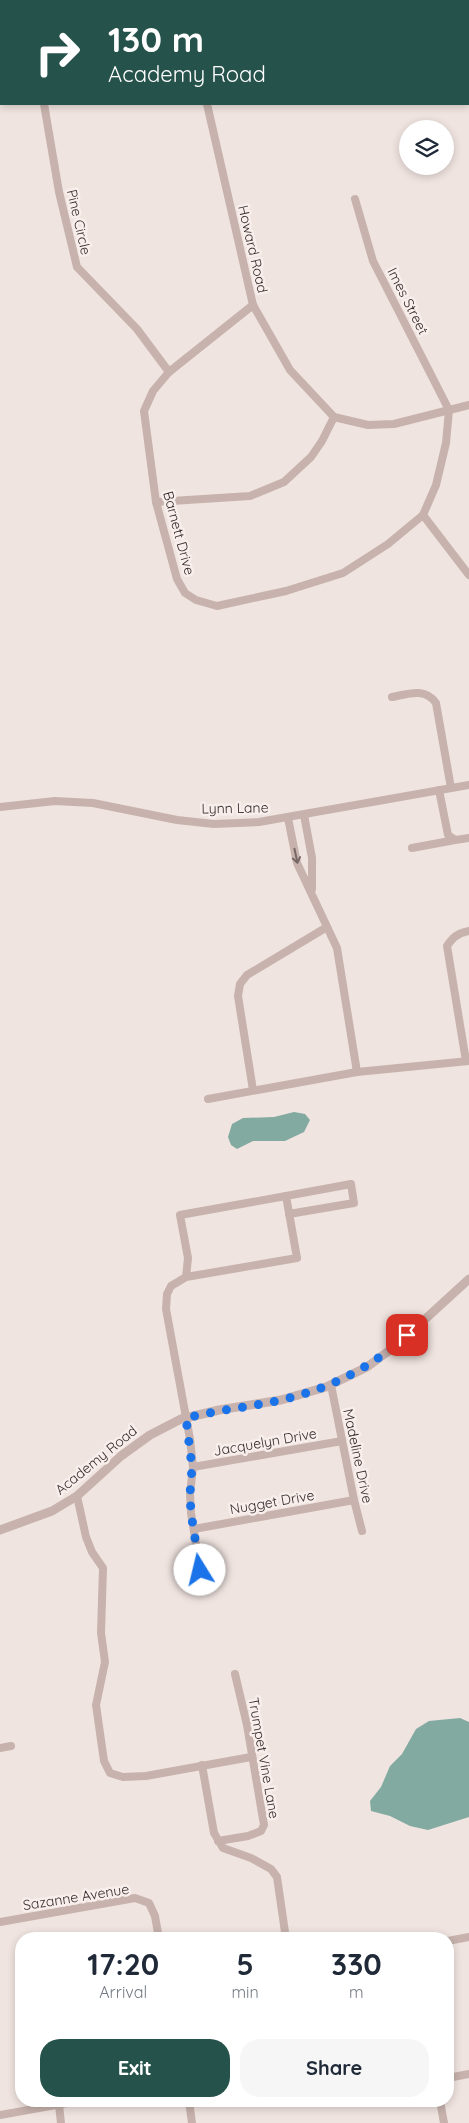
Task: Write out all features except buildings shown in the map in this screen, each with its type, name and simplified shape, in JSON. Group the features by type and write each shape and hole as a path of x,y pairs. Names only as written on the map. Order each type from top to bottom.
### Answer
{"street":[{"name":"Pine Circle","path":"44,105 59,192 77,267 137,329 169,372"},
{"name":"Howard Road","path":"207,105 253,305 290,370 334,418"},
{"name":"Imes Street","path":"355,199 373,260 449,410"},
{"name":"Barnett Drive","path":"253,305 169,372 153,391 144,410 156,502 177,580 185,593 196,600 217,606 286,591 343,573 388,544 423,515 438,477 446,443 449,410"},
{"path":"156,502 250,496 284,482 311,457 334,418 368,425 394,424 469,405"},
{"path":"423,515 469,575"},
{"path":"392,698 423,692 432,697 436,703 451,788"},
{"name":"Lynn Lane","path":"0,807 55,801 93,803 177,820 214,824 259,822 469,785"},
{"path":"439,790 448,835 455,840"},
{"path":"304,815 312,858 312,891"},
{"path":"288,818 297,863 312,891 337,948 357,1072"},
{"path":"412,848 469,838"},
{"path":"253,1090 238,996 240,984 247,975 327,927"},
{"path":"208,1099 357,1072 467,1061 447,946 452,937 461,932 469,931"},
{"path":"186,1277 188,1258 180,1215 351,1184 354,1203 289,1214"},
{"path":"200,1570 190,1494 192,1467 186,1418 166,1309 167,1294 171,1286 186,1277 297,1258 286,1196"},
{"name":"Academy Road","path":"0,1530 52,1511 77,1496 121,1456 150,1434 186,1418 219,1410 281,1400 331,1384 367,1367 398,1344 469,1279"},
{"name":"Madeline Drive","path":"331,1384 362,1531"},
{"name":"Jacquelyn Drive","path":"192,1467 342,1441"},
{"path":"77,1496 86,1537 92,1552 103,1568 104,1585 101,1633 106,1662 96,1705 104,1762 110,1773 123,1777 146,1776 251,1756"},
{"name":"Nugget Drive","path":"194,1529 354,1500"},
{"name":"Trumpet Vine Lane","path":"218,1841 248,1836 261,1831 264,1824 235,1674"},
{"path":"0,1748 12,1746"},
{"path":"202,1765 214,1833 223,1848 251,1858 271,1869 277,1878 285,1932"},
{"name":"Sazanne Avenue","path":"0,1922 135,1898 149,1903 155,1916 158,1932"},
{"path":"454,1940 469,1937"},
{"path":"454,2077 469,2074"},
{"path":"0,2115 47,2107"},
{"path":"59,2107 61,2123"},
{"path":"190,2107 192,2123"},
{"path":"441,2107 444,2123"}],"water":[{"path":"294,1112 305,1114 310,1120 304,1132 285,1141 253,1141 237,1149 231,1145 228,1137 232,1124 243,1118 274,1117"},
{"path":"460,1718 469,1722 469,1817 428,1830 410,1826 390,1816 371,1811 370,1801 381,1787 390,1766 402,1754 416,1729 429,1721"}],"route":[{"path":"200,1570 191,1513 192,1467 186,1418 219,1410 281,1400 326,1387 367,1367 407,1335"}]}
